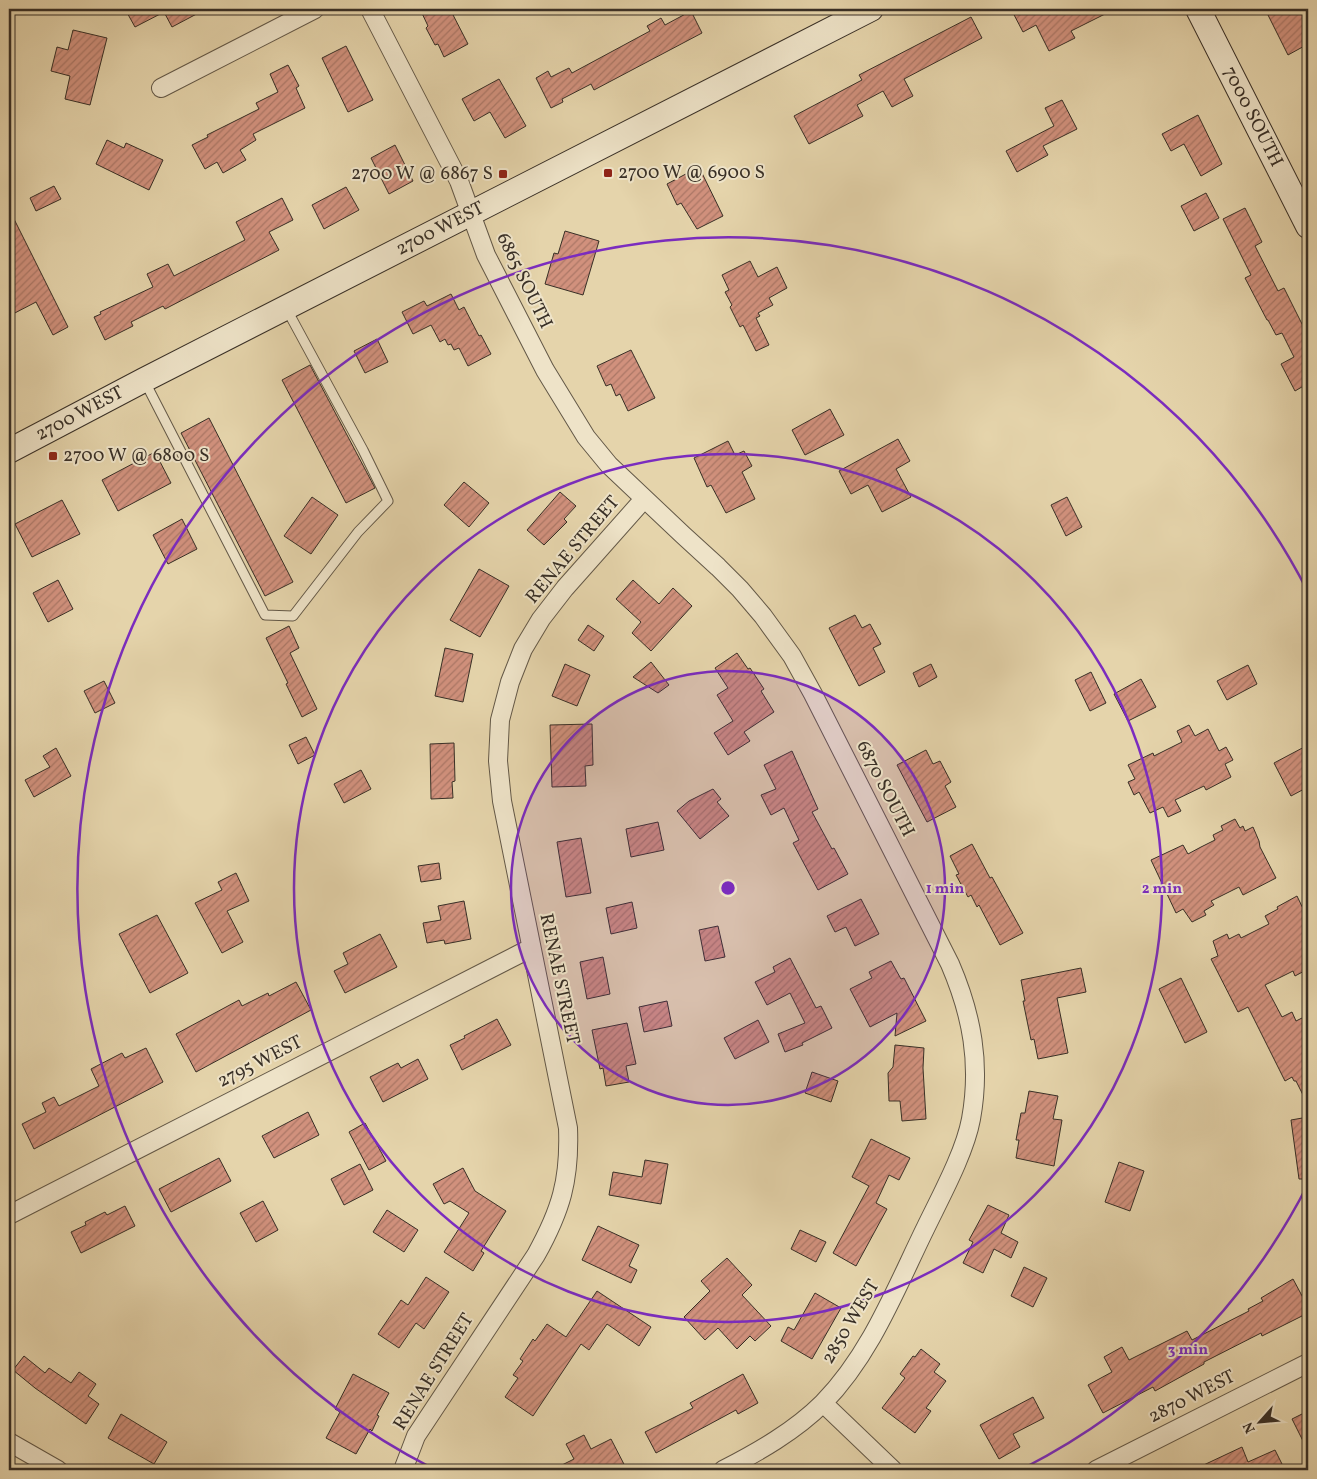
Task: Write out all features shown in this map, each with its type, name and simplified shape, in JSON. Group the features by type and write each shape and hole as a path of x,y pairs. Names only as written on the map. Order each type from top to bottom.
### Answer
{"main road":[{"name":"2700 WEST","path":"9,451 144,380 871,9"},
{"name":"7000 SOUTH","path":"1198,9 1308,226"}],"street":[{"path":"161,88 315,9"},
{"name":"6865 SOUTH","path":"370,9 459,181 486,255 564,404 609,465 644,499"},
{"name":"RENAE STREET","path":"403,1470 416,1436 536,1255 550,1231 560,1206 568,1172 568,1128 502,801 498,761 500,720 510,682 523,649 541,619 565,588 644,499"},
{"name":"6870 SOUTH","path":"644,499 740,589 763,616 792,656 950,964 964,1000 970,1022 975,1055 975,1088 971,1120 961,1150"},
{"name":"2795 WEST","path":"9,1215 531,948"},
{"name":"2850 WEST","path":"723,1470 746,1458 792,1428 823,1403 855,1364 882,1320 961,1150"},
{"name":"2870 WEST","path":"1096,1470 1308,1363"},
{"path":"823,1403 893,1470"},
{"path":"9,1442 58,1470"}],"lane":[{"path":"144,380 265,615 293,616 358,532 388,501 363,450 286,308"}],"building":[{"path":"125,9 206,9 172,27 164,12 135,27"},
{"path":"420,9 450,9 468,44 444,57 438,44 435,45 426,28 428,26"},
{"path":"1011,9 1115,9 1071,31 1075,38 1049,51 1036,25 1023,32"},
{"path":"1265,9 1301,9 1308,24 1308,44 1288,55"},
{"path":"691,11 702,33 594,90 591,84 562,99 563,102 551,108 536,78 548,71 551,77 569,68 572,73 650,31 647,26 661,18 665,25"},
{"path":"971,17 982,38 904,79 913,96 892,107 883,91 857,105 863,116 809,144 794,116 862,80 859,75"},
{"path":"73,30 107,38 90,105 65,99 70,76 51,71 57,47 68,50"},
{"path":"346,46 373,100 348,112 322,58"},
{"path":"288,65 299,86 296,88 305,108 253,134 256,140 240,150 246,160 223,173 217,162 205,169 192,145 208,137 207,135 259,109 256,103 278,92 270,74"},
{"path":"499,79 526,126 505,138 490,112 474,121 462,99"},
{"path":"1062,100 1077,129 1043,146 1048,155 1017,172 1006,151 1054,126 1045,108"},
{"path":"1198,115 1222,164 1201,176 1184,144 1171,151 1162,134"},
{"path":"107,140 124,148 126,143 163,160 149,190 96,164"},
{"path":"395,145 413,181 389,194 371,158"},
{"path":"699,167 723,216 697,229 681,203 677,205 667,184"},
{"path":"54,186 61,199 36,211 30,198"},
{"path":"346,187 359,210 324,229 312,205"},
{"path":"1206,193 1219,218 1194,231 1181,206"},
{"path":"282,198 293,220 269,232 279,250 165,309 163,306 131,322 133,326 105,340 94,317 101,314 100,312 153,287 147,274 168,264 174,276 245,240 236,222"},
{"path":"1245,208 1262,242 1255,246 1278,291 1284,288 1308,336 1308,385 1295,391 1281,364 1294,357 1282,333 1276,335 1245,278 1251,275 1223,219"},
{"path":"9,209 68,327 53,335 36,302 9,316"},
{"path":"565,231 599,241 583,295 545,284 554,253 558,254"},
{"path":"750,261 758,277 777,267 787,288 769,298 773,305 758,313 760,316 756,318 769,345 756,351 743,325 740,327 730,307 732,305 725,292 729,290 722,275"},
{"path":"451,294 459,310 464,307 491,354 468,366 459,348 454,350 445,339 440,342 431,325 413,334 402,312 424,301 427,306"},
{"path":"377,339 388,362 365,373 354,351"},
{"path":"631,350 655,398 628,411 620,394 616,396 611,384 606,386 597,366"},
{"path":"310,365 375,488 346,503 282,380"},
{"path":"830,409 844,435 805,455 792,430"},
{"path":"209,418 293,582 265,596 181,433"},
{"path":"898,439 910,461 896,469 911,497 882,512 868,485 851,494 839,471"},
{"path":"728,441 735,455 744,451 752,466 742,472 755,499 726,513 711,485 707,487 694,458"},
{"path":"155,452 171,483 118,511 102,480"},
{"path":"464,482 489,503 469,527 444,505"},
{"path":"560,492 576,506 564,519 567,522 544,545 527,530"},
{"path":"312,497 338,515 311,554 284,536"},
{"path":"1067,497 1082,527 1066,536 1051,505"},
{"path":"62,500 80,534 32,557 15,524"},
{"path":"182,519 197,549 168,564 153,535"},
{"path":"479,569 509,586 480,637 450,620"},
{"path":"58,580 73,609 48,622 33,593"},
{"path":"633,580 659,604 673,588 692,606 651,651 632,633 641,622 616,599"},
{"path":"855,615 862,628 870,624 881,644 873,648 885,672 859,686 829,628"},
{"path":"588,625 604,636 594,651 578,640"},
{"path":"289,626 299,648 290,653 317,709 302,717 266,638"},
{"path":"445,648 473,654 463,702 435,696"},
{"path":"737,653 764,689 761,691 774,712 744,732 750,741 728,755 714,733 733,721 717,695 728,688 715,668"},
{"path":"651,662 669,685 658,693 633,677"},
{"path":"565,664 590,675 577,706 552,696"},
{"path":"931,664 937,677 919,687 913,673"},
{"path":"1248,665 1257,684 1227,700 1217,681"},
{"path":"1091,672 1106,703 1090,711 1075,680"},
{"path":"1141,679 1156,707 1128,721 1114,694"},
{"path":"104,681 115,703 95,713 84,691"},
{"path":"592,724 593,765 585,766 586,786 552,787 550,725"},
{"path":"1189,725 1195,736 1208,729 1219,751 1226,747 1233,760 1225,764 1231,777 1206,790 1204,786 1175,800 1181,811 1168,817 1163,807 1150,813 1139,792 1134,795 1128,782 1135,779 1128,765 1153,753 1154,756 1182,742 1177,731"},
{"path":"306,737 315,755 298,764 289,745"},
{"path":"454,743 455,781 452,782 453,798 431,799 430,744"},
{"path":"1308,745 1308,787 1291,796 1274,763"},
{"path":"56,748 71,776 34,797 25,780 50,767 43,756"},
{"path":"926,750 933,764 940,761 951,782 945,786 956,807 927,822 897,765"},
{"path":"792,751 818,809 812,812 848,874 818,890 793,843 799,840 784,808 771,815 761,795 776,789 764,765"},
{"path":"361,770 371,789 344,803 334,784"},
{"path":"713,789 721,799 717,802 729,816 700,839 677,811 689,801"},
{"path":"1235,819 1240,828 1243,826 1245,831 1253,827 1260,847 1276,878 1243,895 1239,887 1211,901 1214,905 1204,911 1206,915 1192,922 1183,909 1176,913 1151,860 1183,845 1188,854 1215,840 1213,835 1223,830 1221,826"},
{"path":"658,822 664,850 631,857 626,829"},
{"path":"581,838 591,893 566,897 557,842"},
{"path":"972,844 1023,933 1000,945 979,905 977,907 971,895 968,897 956,875 959,874 950,856"},
{"path":"439,863 441,879 421,882 418,866"},
{"path":"236,873 249,901 227,911 243,942 222,953 195,903 222,890 218,882"},
{"path":"1297,896 1308,919 1308,969 1295,976 1293,971 1265,985 1282,1017 1292,1012 1296,1021 1308,1015 1308,1105 1296,1081 1292,1077 1285,1081 1248,1007 1238,1012 1211,959 1218,956 1213,941 1227,934 1229,939 1239,934 1241,938 1269,924 1265,916"},
{"path":"861,899 879,934 855,946 846,927 835,932 827,916"},
{"path":"464,901 471,939 445,944 444,940 427,943 423,923 441,920 438,906"},
{"path":"632,902 637,928 611,934 606,908"},
{"path":"157,915 188,973 150,993 119,934"},
{"path":"718,926 725,957 705,961 699,930"},
{"path":"380,934 397,967 345,993 334,971 348,964 343,953"},
{"path":"603,957 610,994 587,999 580,962"},
{"path":"790,958 816,1008 821,1006 832,1028 802,1043 803,1045 785,1052 778,1034 805,1023 790,993 767,1005 755,982 775,972 773,967"},
{"path":"891,961 901,979 904,978 926,1021 895,1036 897,1013 870,1027 850,989 872,978 869,972"},
{"path":"1081,968 1086,992 1057,998 1068,1053 1038,1059 1034,1039 1031,1040 1021,980"},
{"path":"1181,978 1207,1032 1185,1043 1159,989"},
{"path":"296,982 311,1010 196,1072 176,1034 239,1000 242,1006 268,993 269,996"},
{"path":"667,1001 672,1026 644,1032 639,1007"},
{"path":"497,1019 511,1045 462,1070 450,1045"},
{"path":"758,1020 769,1042 735,1059 724,1038"},
{"path":"627,1023 636,1064 626,1066 629,1082 606,1086 603,1068 600,1069 592,1030"},
{"path":"895,1045 924,1048 923,1068 926,1119 902,1121 900,1101 889,1101 888,1073 893,1067"},
{"path":"146,1048 163,1082 34,1149 22,1124 46,1112 42,1103 54,1097 59,1106 99,1086 91,1069 122,1053 125,1058"},
{"path":"418,1059 428,1079 383,1102 370,1077 398,1063 401,1068"},
{"path":"812,1072 838,1081 831,1102 805,1093"},
{"path":"1029,1091 1058,1096 1053,1119 1062,1120 1054,1166 1016,1158 1019,1140 1016,1140 1021,1113 1025,1113"},
{"path":"308,1112 319,1135 274,1158 262,1136"},
{"path":"1308,1117 1308,1179 1299,1179 1291,1120"},
{"path":"365,1123 386,1161 369,1170 349,1132"},
{"path":"871,1139 910,1158 899,1180 889,1175 876,1203 887,1209 856,1266 833,1253 869,1186 852,1177"},
{"path":"219,1158 231,1181 171,1212 159,1189"},
{"path":"645,1160 668,1164 661,1204 609,1195 613,1172 642,1177"},
{"path":"1119,1162 1144,1171 1130,1211 1105,1202"},
{"path":"360,1164 373,1190 344,1205 331,1179"},
{"path":"463,1168 475,1191 506,1211 481,1251 484,1253 473,1271 444,1252 469,1213 450,1201 444,1204 433,1184"},
{"path":"263,1201 278,1230 256,1242 240,1213"},
{"path":"988,1205 1009,1215 1001,1233 1018,1242 1011,1258 994,1249 983,1273 963,1263 973,1242 969,1240"},
{"path":"125,1206 135,1226 81,1253 71,1232 86,1225 85,1222 105,1212 107,1215"},
{"path":"387,1210 418,1230 404,1252 373,1232"},
{"path":"598,1226 639,1245 629,1266 637,1270 631,1283 582,1260"},
{"path":"800,1230 826,1242 816,1262 791,1249"},
{"path":"727,1258 752,1285 742,1295 771,1326 755,1341 750,1336 737,1349 718,1328 705,1340 684,1317 710,1291 701,1281"},
{"path":"1024,1267 1047,1278 1033,1307 1011,1296"},
{"path":"426,1277 449,1292 424,1329 416,1323 399,1348 378,1334 401,1300 408,1305"},
{"path":"1293,1279 1308,1307 1308,1313 1262,1336 1261,1333 1204,1362 1204,1364 1155,1391 1153,1387 1103,1413 1088,1385 1112,1372 1104,1357 1122,1347 1129,1360 1187,1331 1192,1340 1249,1311 1248,1309 1263,1301 1261,1298"},
{"path":"597,1291 651,1327 639,1346 607,1324 589,1350 581,1344 533,1416 505,1397 518,1378 513,1375 523,1361 520,1359 533,1339 535,1341 547,1324 566,1337"},
{"path":"815,1293 841,1308 812,1359 781,1341 788,1327 794,1330"},
{"path":"921,1349 940,1364 934,1372 946,1381 926,1408 931,1411 915,1433 882,1408 905,1378 900,1374 913,1356 915,1357"},
{"path":"24,1356 45,1373 49,1368 71,1383 79,1372 96,1384 88,1396 99,1404 86,1424 13,1370"},
{"path":"353,1374 389,1393 377,1415 379,1416 372,1431 370,1429 356,1454 326,1438 340,1412 335,1409"},
{"path":"743,1374 758,1403 738,1414 736,1410 656,1453 645,1432 693,1408 690,1403"},
{"path":"1033,1397 1044,1418 1013,1434 1020,1447 999,1459 980,1425"},
{"path":"1308,1411 1308,1451 1292,1419"},
{"path":"121,1414 167,1442 154,1464 108,1438"},
{"path":"584,1435 591,1449 611,1439 627,1470 552,1470 574,1459 566,1444"},
{"path":"1242,1447 1248,1462 1275,1450 1285,1470 1193,1470"}],"place":[{"name":"2700 W @ 6900 S","path":"608,173"},
{"name":"2700 W @ 6867 S","path":"503,174"},
{"name":"2700 W @ 6800 S","path":"53,456"}]}
